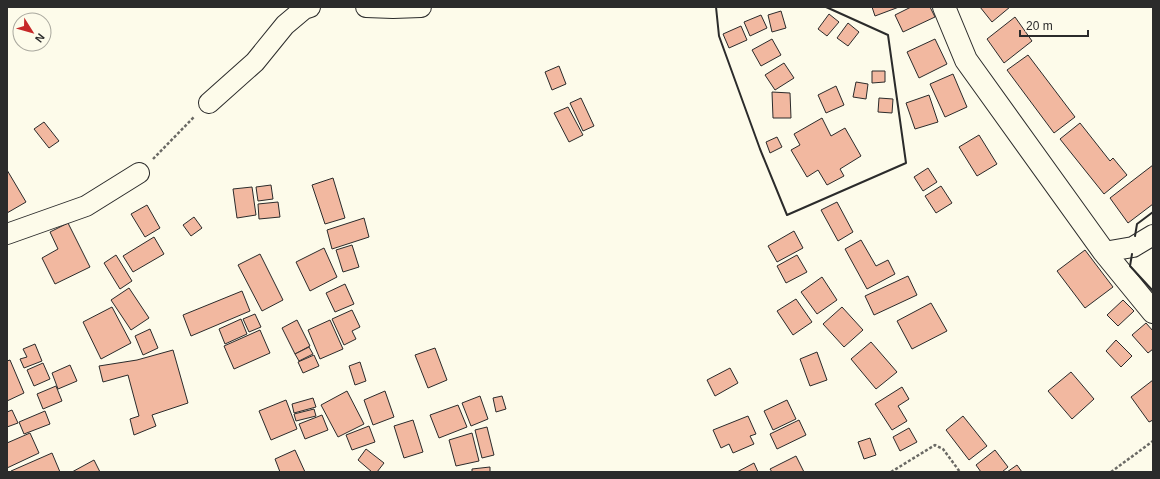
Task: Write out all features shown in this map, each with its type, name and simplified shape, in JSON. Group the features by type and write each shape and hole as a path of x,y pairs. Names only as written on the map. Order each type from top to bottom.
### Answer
{"street":[{"path":"209,103 255,62 285,25 304,9 310,7"},
{"path":"366,7 421,7"},
{"path":"944,7 966,60 1104,252 1153,312"},
{"path":"7,234 86,206 139,173"},
{"path":"1104,252 1134,247 1153,236"}],"path":[{"path":"139,173 167,143 209,103"},
{"path":"1110,472 1153,441"},
{"path":"891,472 934,445 943,449 960,472"}],"building":[{"path":"872,7 899,7 875,16"},
{"path":"911,7 930,7 935,17 903,32 895,15"},
{"path":"980,7 1010,7 992,22"},
{"path":"781,11 786,28 772,32 768,15"},
{"path":"829,14 839,22 827,36 818,29"},
{"path":"761,15 767,28 750,36 744,22"},
{"path":"1015,17 1032,41 1004,63 987,39"},
{"path":"848,23 859,32 848,46 837,38"},
{"path":"741,26 747,40 729,48 723,34"},
{"path":"772,39 781,55 761,66 752,50"},
{"path":"935,39 947,64 919,78 907,52"},
{"path":"1028,55 1075,117 1054,133 1007,70"},
{"path":"784,63 794,78 775,90 765,75"},
{"path":"559,66 566,84 552,90 545,72"},
{"path":"872,71 885,71 885,82 872,83"},
{"path":"953,74 967,107 945,117 930,84"},
{"path":"856,82 868,84 866,99 853,97"},
{"path":"836,86 844,105 826,113 818,95"},
{"path":"772,92 790,93 791,118 773,118"},
{"path":"929,95 938,122 915,129 906,103"},
{"path":"581,98 594,126 583,131 570,103"},
{"path":"879,98 893,99 892,113 878,112"},
{"path":"568,107 583,135 569,142 554,113"},
{"path":"822,118 831,136 845,128 861,156 840,169 844,176 827,185 818,170 807,177 791,150 800,145 794,134"},
{"path":"44,122 59,141 49,148 34,129"},
{"path":"1080,123 1110,161 1113,158 1127,175 1104,194 1060,139"},
{"path":"979,135 997,164 977,176 959,147"},
{"path":"777,137 782,147 770,153 766,142"},
{"path":"1153,165 1153,204 1128,223 1110,198"},
{"path":"928,168 937,182 923,191 914,177"},
{"path":"7,170 26,202 7,213"},
{"path":"333,178 345,218 325,224 312,185"},
{"path":"271,185 273,199 258,201 256,187"},
{"path":"941,186 952,203 936,213 925,196"},
{"path":"252,187 256,215 237,218 233,189"},
{"path":"278,202 280,217 259,219 258,204"},
{"path":"837,202 853,232 838,241 821,210"},
{"path":"147,205 160,228 145,237 131,214"},
{"path":"194,217 202,228 191,236 183,225"},
{"path":"364,218 369,237 332,249 327,230"},
{"path":"68,223 90,267 55,284 42,258 58,249 50,232"},
{"path":"794,231 803,248 777,262 768,246"},
{"path":"154,237 164,254 133,272 123,256"},
{"path":"861,240 876,266 888,260 895,274 867,289 845,249"},
{"path":"352,245 359,267 343,272 336,250"},
{"path":"324,248 337,277 310,291 296,262"},
{"path":"1085,250 1113,287 1085,308 1057,271"},
{"path":"260,254 283,300 262,311 238,265"},
{"path":"116,255 132,281 120,289 104,263"},
{"path":"797,255 807,272 786,283 777,266"},
{"path":"908,276 917,295 874,315 865,296"},
{"path":"822,277 837,300 817,314 801,292"},
{"path":"345,284 354,304 335,312 326,293"},
{"path":"129,288 149,318 131,330 111,300"},
{"path":"242,291 250,311 191,336 183,315"},
{"path":"796,299 812,322 793,335 777,311"},
{"path":"1123,300 1134,311 1118,326 1107,315"},
{"path":"931,303 947,331 912,349 897,321"},
{"path":"112,307 131,343 101,359 83,322"},
{"path":"842,307 863,330 844,347 823,324"},
{"path":"352,310 360,327 352,331 356,339 344,345 332,319"},
{"path":"255,314 261,327 249,332 243,319"},
{"path":"241,319 247,334 225,344 219,329"},
{"path":"297,320 310,346 295,354 282,328"},
{"path":"330,320 343,349 320,359 308,330"},
{"path":"1146,323 1153,331 1153,349 1148,353 1132,335"},
{"path":"150,329 158,348 143,355 135,336"},
{"path":"260,330 270,353 234,369 224,346"},
{"path":"1116,340 1132,356 1121,367 1106,351"},
{"path":"871,342 897,372 876,389 851,359"},
{"path":"35,344 42,361 24,368 20,359 27,357 23,349"},
{"path":"309,347 313,354 299,361 295,354"},
{"path":"435,348 447,380 428,388 415,355"},
{"path":"173,350 188,403 152,415 156,426 134,435 130,419 139,416 128,375 103,382 99,366 137,360"},
{"path":"817,352 827,380 810,386 800,359"},
{"path":"314,355 319,366 303,373 298,362"},
{"path":"10,360 24,393 7,401 7,361"},
{"path":"360,362 366,381 355,385 349,366"},
{"path":"43,363 50,379 34,386 27,370"},
{"path":"70,365 77,381 58,389 52,373"},
{"path":"730,368 738,383 715,396 707,380"},
{"path":"1071,372 1094,399 1072,419 1048,391"},
{"path":"1153,380 1153,420 1149,422 1131,397"},
{"path":"56,386 62,401 43,409 37,394"},
{"path":"902,387 909,399 898,406 907,421 892,430 875,404"},
{"path":"347,391 364,424 338,437 321,405"},
{"path":"385,391 394,417 373,425 364,400"},
{"path":"480,396 488,419 471,426 462,403"},
{"path":"502,396 506,409 496,412 493,398"},
{"path":"313,398 316,407 294,413 292,404"},
{"path":"286,400 297,429 271,440 259,411"},
{"path":"787,400 796,419 773,430 764,411"},
{"path":"458,405 467,427 439,438 430,415"},
{"path":"314,409 316,416 296,421 294,414"},
{"path":"12,410 18,423 7,427 7,412"},
{"path":"45,411 50,424 24,434 19,422"},
{"path":"322,415 328,430 305,439 299,424"},
{"path":"748,416 756,434 750,436 754,444 733,453 729,444 721,448 713,430"},
{"path":"963,416 987,446 969,460 946,430"},
{"path":"413,420 423,452 404,458 394,426"},
{"path":"799,420 806,435 777,449 770,434"},
{"path":"369,426 375,442 352,450 346,435"},
{"path":"487,427 494,455 482,458 475,430"},
{"path":"909,428 917,442 900,451 893,437"},
{"path":"30,433 39,453 7,468 7,443"},
{"path":"472,433 479,461 456,466 449,440"},
{"path":"870,438 876,455 864,459 858,442"},
{"path":"366,449 384,463 377,472 372,472 358,460"},
{"path":"295,450 305,472 280,472 275,459"},
{"path":"995,450 1008,467 1002,472 981,472 976,465"},
{"path":"52,453 60,472 11,471"},
{"path":"796,456 804,472 772,472 770,469"},
{"path":"94,460 100,472 72,472"},
{"path":"754,463 758,472 737,472"},
{"path":"1017,465 1022,472 1007,472"},
{"path":"490,467 490,472 472,472 472,469"}],"wall":[{"path":"716,7 719,36 760,149 787,215 906,163 888,35 826,7"},
{"path":"1135,236 1137,224 1153,212"},
{"path":"1132,254 1130,266 1153,291"}]}
